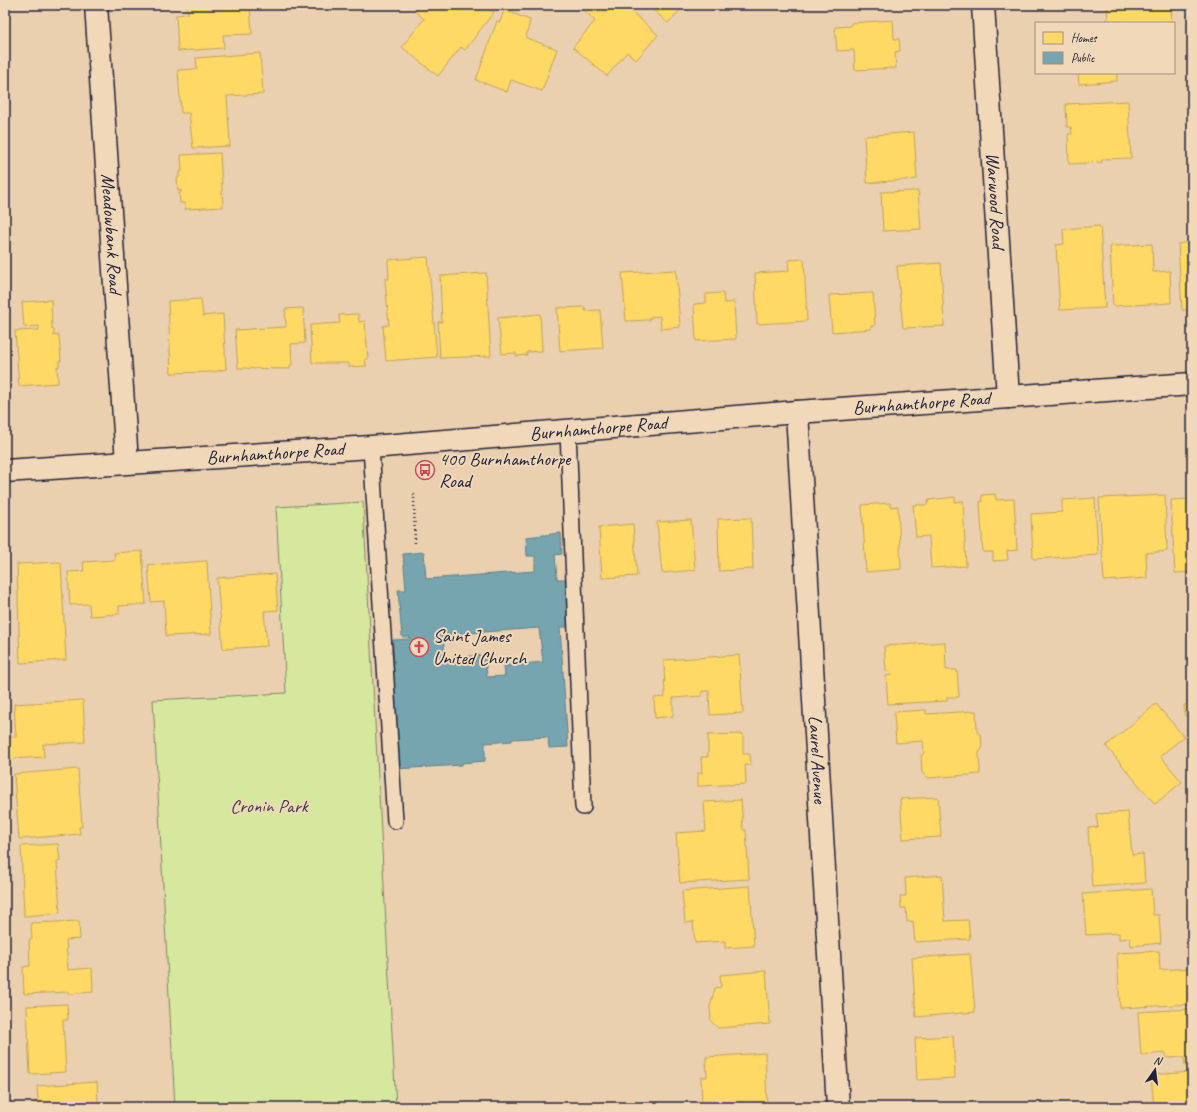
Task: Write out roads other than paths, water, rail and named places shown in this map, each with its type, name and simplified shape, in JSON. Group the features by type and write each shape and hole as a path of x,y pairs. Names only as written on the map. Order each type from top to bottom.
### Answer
{"street":[{"name":"Meadowbank Road","path":"96,5 127,462"},
{"name":"Warwood Road","path":"983,5 1008,397"},
{"name":"Burnhamthorpe Road","path":"5,471 371,447 797,412 1192,384"},
{"name":"Laurel Avenue","path":"797,412 838,1107"}],"lane":[{"path":"568,431 583,807"},
{"path":"371,447 395,821"}],"place":[{"name":"400 Burnhamthorpe Road","path":"425,470"},
{"name":"Saint James United Church","path":"419,647"}],"park label":[{"name":"Cronin Park","path":"269,806"}]}
